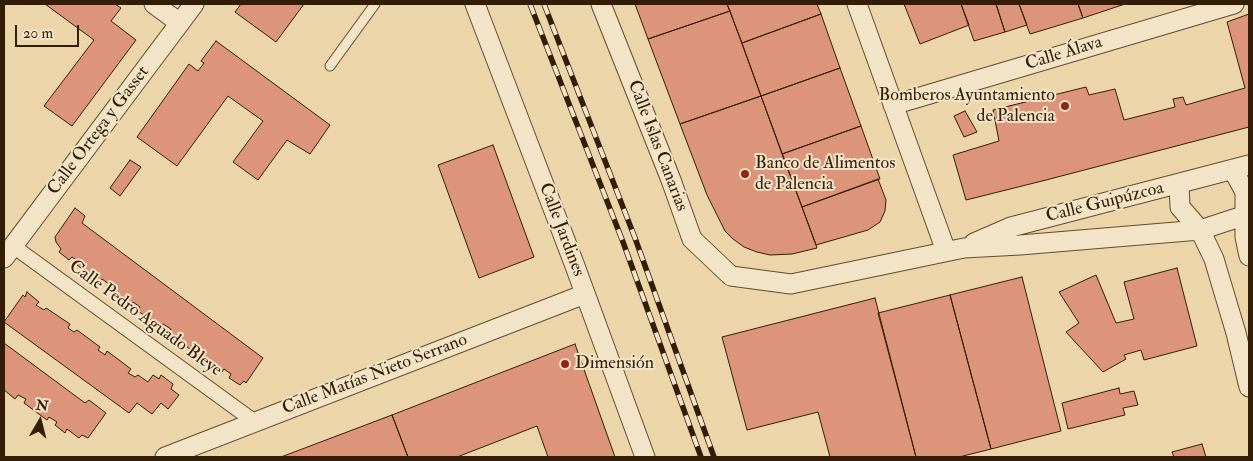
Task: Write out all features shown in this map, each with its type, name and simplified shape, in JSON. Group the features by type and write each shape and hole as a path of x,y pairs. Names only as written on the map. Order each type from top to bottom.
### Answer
{"street":[{"path":"154,4 180,23"},
{"name":"Calle Ortega y Gasset","path":"8,252 194,4"},
{"name":"Calle Jardines","path":"474,4 645,457"},
{"name":"Calle Islas Canarias","path":"601,4 671,180 692,239 731,276"},
{"path":"857,4 893,105 955,249"},
{"name":"Calle Álava","path":"893,105 1234,4"},
{"path":"1241,168 1247,215 1245,237 1249,256"},
{"name":"Calle Guipúzcoa","path":"955,249 1011,227 1241,168"},
{"path":"1179,184 1180,207 1200,230 1214,259 1236,333 1249,387"},
{"name":"Calle Guipúzcoa","path":"731,276 791,284 955,249 1200,230 1247,215"},
{"name":"Calle Pedro Aguado Bleye","path":"8,252 255,422"},
{"name":"Calle Matías Nieto Serrano","path":"165,457 585,294"}],"lane":[{"path":"330,66 375,4"}],"building":[{"path":"45,4 115,4 121,8 111,21 136,40 72,126 44,106 94,40"},
{"path":"241,4 304,4 276,42 235,12"},
{"path":"635,4 727,4 730,11 648,39"},
{"path":"727,4 817,4 821,14 742,43"},
{"path":"904,4 961,4 969,25 920,44"},
{"path":"961,4 996,4 1005,32 974,41"},
{"path":"996,4 1019,4 1027,25 1005,32"},
{"path":"1019,4 1078,4 1083,18 1030,34"},
{"path":"1078,4 1125,4 1083,18"},
{"path":"730,11 761,96 680,124 648,39"},
{"path":"821,14 840,68 761,96 742,43"},
{"name":"Bomberos Ayuntamiento de Palencia","path":"1249,14 1249,127 966,200 953,155 999,141 993,110 1086,87 1089,95 1115,89 1124,120 1175,107 1173,99 1183,97 1186,105 1245,88 1227,22"},
{"path":"216,41 330,125 310,154 287,140 258,180 233,162 263,121 228,96 177,166 137,137 189,64 198,71 204,63 201,61"},
{"path":"840,68 861,126 782,154 761,96"},
{"name":"Banco de Alimentos de Palencia","path":"761,96 817,248 792,254 770,255 744,247 733,239 725,231 707,195 680,124"},
{"path":"965,111 977,132 964,137 954,116"},
{"path":"861,126 880,179 802,207 782,154"},
{"path":"493,145 534,257 479,278 438,165"},
{"path":"130,160 141,167 120,196 110,188"},
{"path":"878,179 886,200 885,211 880,222 868,230 816,245 802,207"},
{"path":"75,208 85,216 82,223 263,358 246,383 244,381 240,385 229,378 231,374 224,369 222,372 199,355 201,352 194,347 191,350 169,333 171,329 163,324 161,327 138,311 140,307 133,302 131,305 108,288 110,285 102,279 100,282 77,265 79,262 72,257 69,260 59,252 61,249 55,237"},
{"path":"1177,268 1197,346 1144,360 1141,350 1124,355 1126,359 1103,372 1066,332 1079,323 1059,292 1096,275 1116,323 1134,319 1124,282"},
{"path":"1022,277 1061,431 991,449 950,295"},
{"path":"27,292 39,302 36,305 44,310 46,308 70,324 68,328 74,332 77,330 100,347 98,350 105,355 107,351 131,369 128,373 135,377 138,375 148,382 153,375 159,379 161,375 173,384 171,389 179,395 168,409 161,403 152,414 137,403 129,413 4,322"},
{"path":"950,295 991,449 959,457 916,457 878,313"},
{"path":"875,298 916,457 830,457 818,412 747,430 722,337"},
{"path":"4,343 85,403 89,400 106,413 88,438 82,435 79,438 67,429 65,433 55,425 57,422 49,417 47,420 24,403 26,399 18,395 15,399 4,390"},
{"path":"575,344 615,457 548,457 537,426 457,457 408,457 392,415"},
{"path":"1119,388 1120,394 1134,391 1138,405 1123,408 1125,415 1068,429 1062,403"},
{"path":"392,415 408,457 281,457"},
{"path":"1202,444 1206,457 1174,457 1172,452"}],"railway":[{"path":"530,4 623,242 701,457"},
{"path":"544,4 635,238 714,457"}],"place":[{"name":"Bomberos Ayuntamiento de Palencia","path":"1065,106"},
{"name":"Banco de Alimentos de Palencia","path":"745,174"},
{"name":"Dimensión","path":"565,364"}]}
